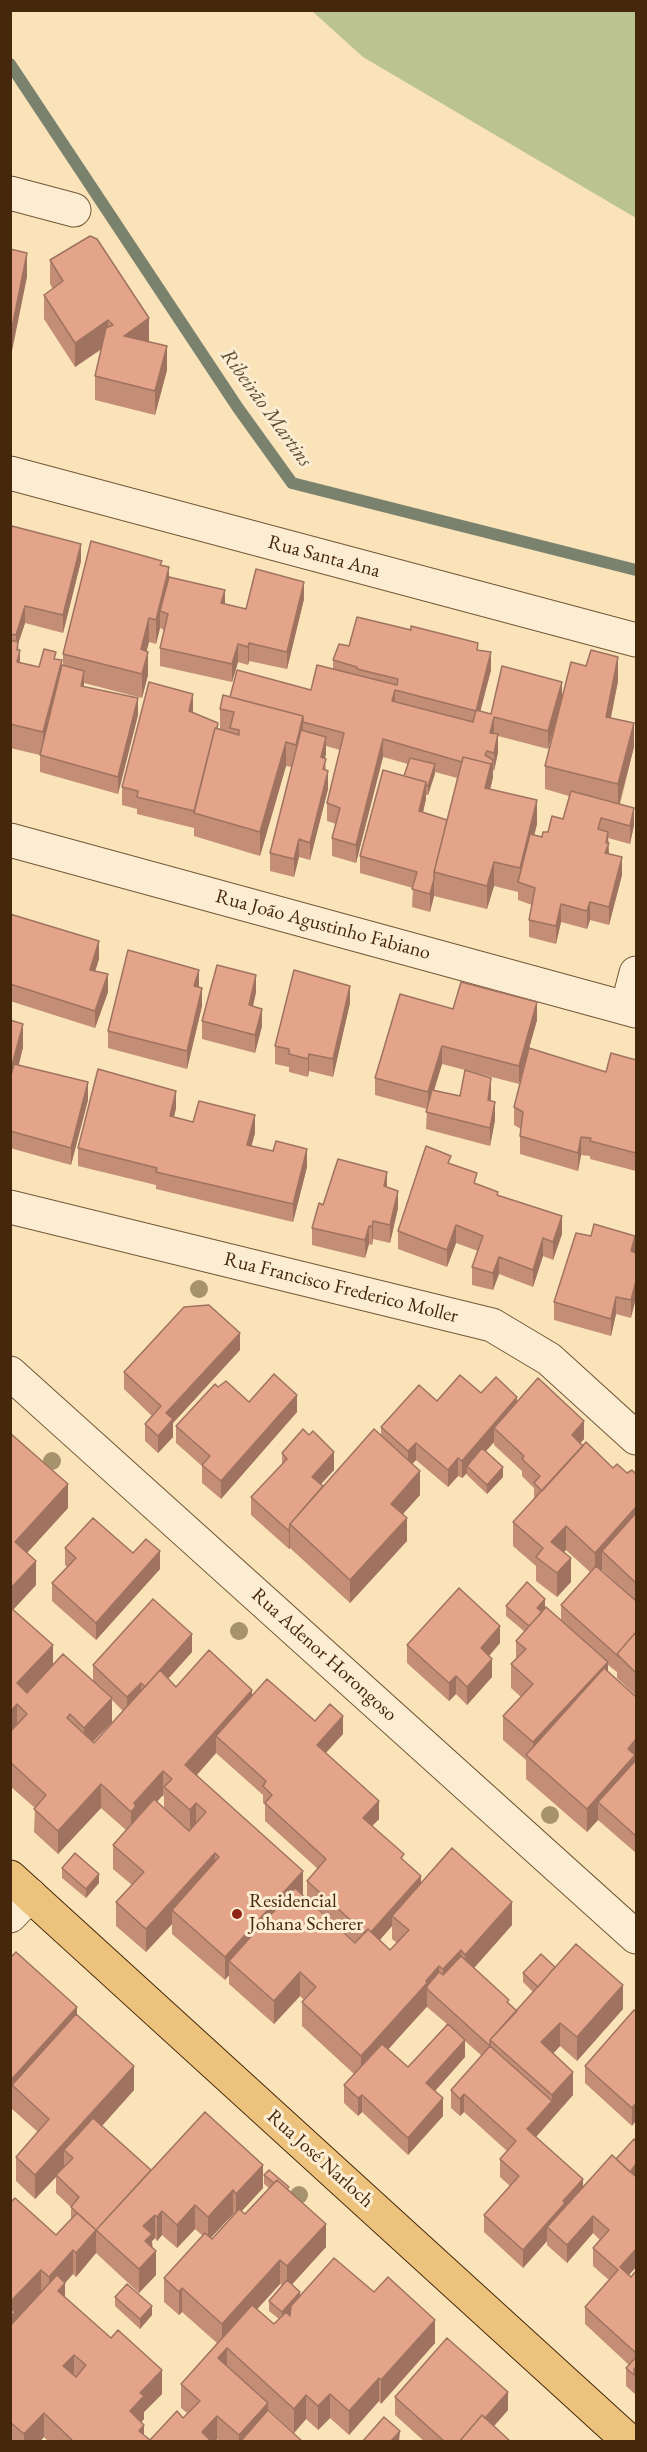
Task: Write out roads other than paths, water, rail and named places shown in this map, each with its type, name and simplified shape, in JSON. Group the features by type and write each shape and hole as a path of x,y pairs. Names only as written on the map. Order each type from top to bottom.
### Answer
{"main road":[{"name":"Rua José Narloch","path":"17,1896 630,2442"}],"street":[{"path":"10,193 74,210"},
{"name":"Rua Santa Ana","path":"10,473 636,640"},
{"name":"Rua João Agustinho Fabiano","path":"10,840 632,1009"},
{"path":"632,1009 636,973"},
{"name":"Rua Francisco Frederico Moller","path":"10,1207 492,1325 549,1359 636,1438"},
{"name":"Rua Adenor Horongoso","path":"10,1373 636,1937"}],"waterway":[{"name":"Ribeirão Martins","path":"10,64 238,408 292,483 636,570"}],"place":[{"name":"Residencial Johana Scherer","path":"237,1914"}]}
